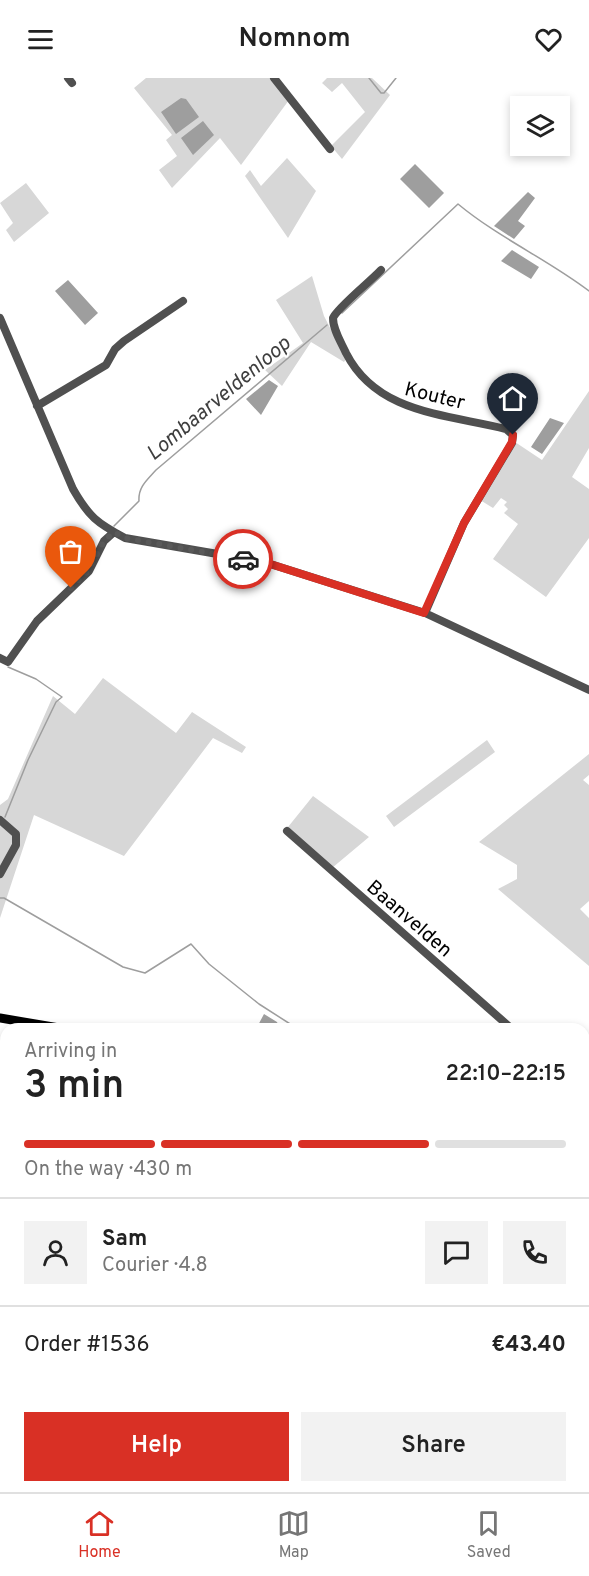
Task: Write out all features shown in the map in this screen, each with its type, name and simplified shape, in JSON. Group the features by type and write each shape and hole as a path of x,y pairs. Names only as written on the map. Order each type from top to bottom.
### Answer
{"main road":[{"path":"0,1018 30,1023"}],"street":[{"path":"274,78 330,149"},
{"name":"Kouter","path":"381,270 362,291 335,313 333,318 342,345 358,373 375,390 392,401 506,429 513,435 512,442 464,523 424,613"},
{"path":"37,406 106,365 115,349 124,341 183,301"},
{"path":"0,318 73,489 87,514 114,532 125,538 264,562 424,613 589,690"},
{"path":"0,658 8,662 37,621 88,571 104,541 114,532"},
{"path":"0,820 16,834 16,845 0,874"},
{"name":"Baanvelden","path":"287,831 505,1023"}],"shaded area":[{"path":"146,78 271,78 289,100 241,165 220,138 172,188 159,170 177,156 166,140 172,135 134,88"},
{"path":"327,78 372,78 390,95 342,159 331,146 365,112 342,83 332,92 322,83"},
{"path":"181,98 186,99 199,117 176,134 161,112"},
{"path":"203,121 214,135 193,155 181,138"},
{"path":"287,158 316,191 288,238 245,176 250,170 261,186"},
{"path":"415,164 444,193 429,208 400,179"},
{"path":"26,183 49,213 14,242 6,230 13,223 0,203"},
{"path":"528,192 535,198 518,221 525,226 514,239 494,226"},
{"path":"512,250 539,267 531,279 501,261"},
{"path":"312,276 324,316 346,359 344,362 311,342 282,386 265,370 303,343 276,300"},
{"path":"68,280 98,313 85,325 55,291"},
{"path":"269,380 278,386 261,415 246,399"},
{"path":"589,391 589,448 572,477 589,489 589,538 546,597 493,559 518,524 504,513 508,509 504,505 507,502 501,498 493,508 480,500 515,442 542,460"},
{"path":"550,418 564,423 542,454 531,447"},
{"path":"103,678 176,733 192,712 246,747 242,753 213,738 124,856 34,815 0,918 0,805 8,799 53,696 75,714"},
{"path":"487,740 495,752 394,827 386,816"},
{"path":"589,754 589,775 583,780 589,785 589,901 580,909 589,918 589,966 498,889 517,879 517,865 479,842"},
{"path":"313,796 369,837 332,868 288,827"},
{"path":"264,1014 277,1023 259,1023"}],"waterway":[{"path":"369,78 381,93 384,93 396,78"},
{"name":"Lombaarveldenloop","path":"342,313 458,204 589,291"},
{"name":"Lombaarveldenloop","path":"114,526 139,501 142,488 156,470 327,325"},
{"name":"Lombaarveldenloop","path":"5,817 28,760 56,702 62,697 36,679 8,667"},
{"path":"0,898 4,898 123,967 145,973 191,944 209,964 259,1004 289,1023"}],"way so far":[{"path":"71,588 88,571 104,541 114,532 125,538 243,559"}],"route":[{"path":"243,559 264,562 424,613 464,523 512,442 513,435"}]}
